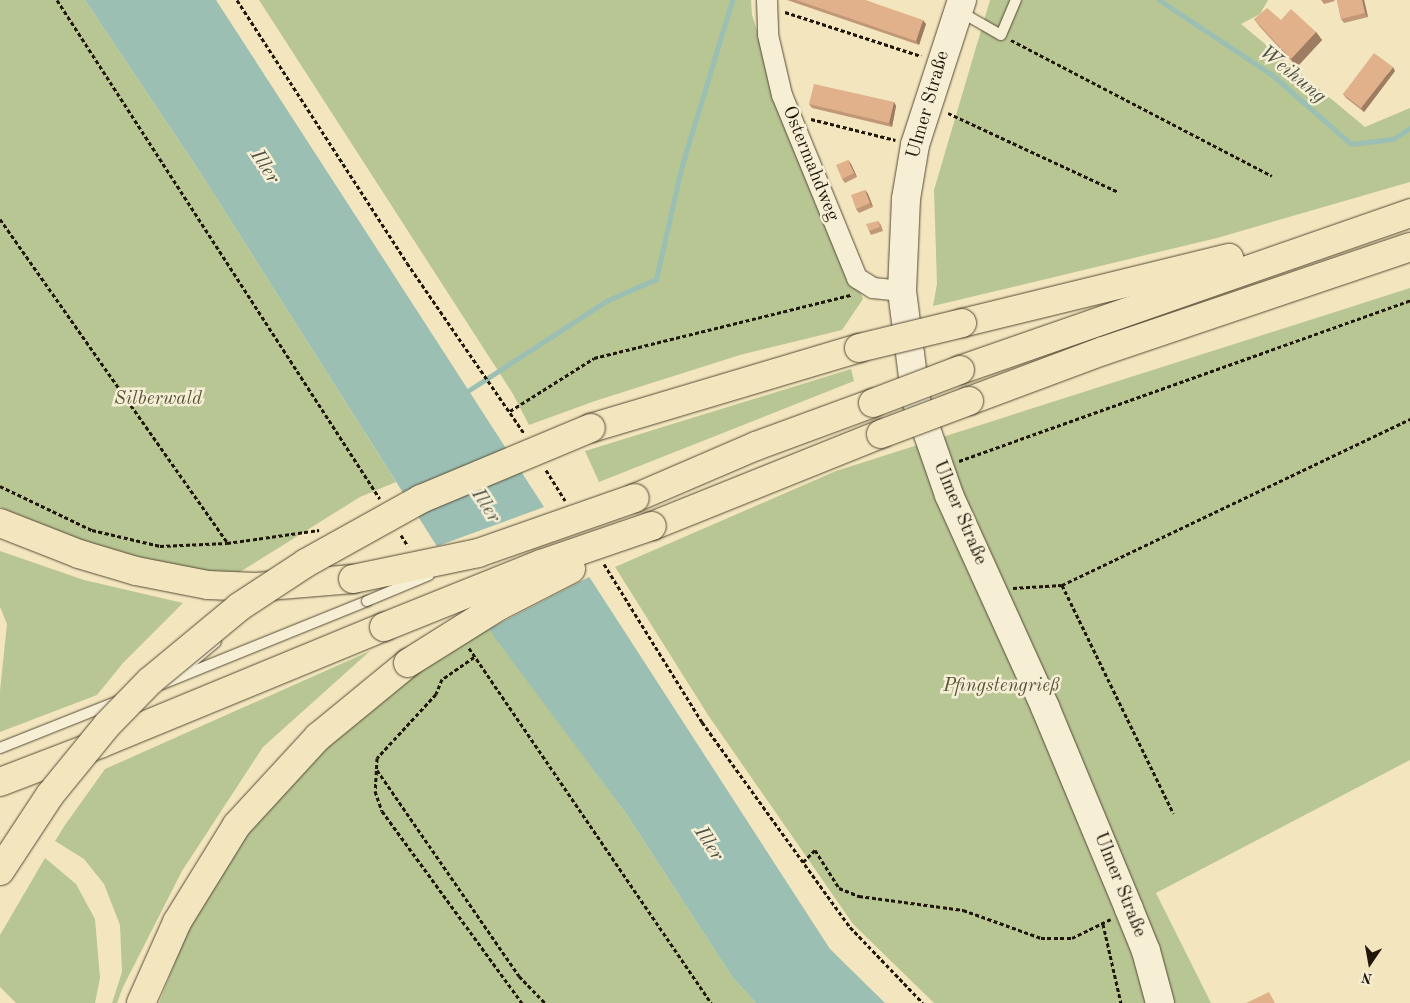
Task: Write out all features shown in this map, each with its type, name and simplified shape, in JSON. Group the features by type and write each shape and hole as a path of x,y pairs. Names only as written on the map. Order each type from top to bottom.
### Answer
{"highway":[{"path":"0,523 78,554 170,578 256,587 292,585 360,590 478,553 635,498 756,446 960,370 1331,238 1410,213"},
{"path":"0,871 50,796 107,725 150,681 239,607 306,563 421,499 591,428 859,348 1245,254 1331,238"},
{"path":"0,782 102,743 541,564 652,526 881,434 1112,348 1410,247"},
{"path":"140,1003 177,922 237,825 318,737 408,663 498,606 652,526"}],"main road":[{"name":"Ulmer Straße","path":"960,5 914,145 906,199 902,291 916,400 939,468 1045,707 1146,951 1160,1003"}],"street":[{"name":"Ostermahdweg","path":"767,3 768,35 782,95 857,278 873,288"},
{"path":"873,288 902,291"}],"lane":[{"path":"960,5 1001,35 1016,0"},
{"path":"155,687 205,654 251,610 292,585"},
{"path":"0,748 155,687 360,590"}],"path":[{"path":"57,0 376,494"},
{"path":"237,0 407,263 480,364 526,437"},
{"path":"767,3 920,56"},
{"path":"1001,35 1272,176"},
{"path":"927,104 1118,192"},
{"path":"793,123 814,119 893,140"},
{"path":"0,219 227,542"},
{"path":"510,411 594,358 873,288"},
{"path":"939,468 1410,300"},
{"path":"994,593 1004,589 1062,585 1410,419"},
{"path":"541,462 567,504"},
{"path":"0,486 92,530 160,546 227,542 328,529"},
{"path":"603,563 702,722 774,823 850,927 923,1003"},
{"path":"1062,585 1172,813"},
{"path":"522,1003 382,811 375,791 377,758 436,694 442,678 474,657 711,1003"},
{"path":"377,769 519,976 545,1003"},
{"path":"803,862 814,850 839,888 859,896 964,910 1040,938 1072,938 1103,924 1129,909"},
{"path":"1103,924 1121,1003"}],"green space":[{"name":"Silberwald","path":"0,0 85,0 198,169 396,482 360,497 227,580 71,539 0,507"},
{"path":"259,0 751,0 752,15 762,45 863,299 842,330 740,355 595,401 529,425 513,394"},
{"path":"990,0 1268,0 1260,14 1241,24 1365,127 1410,108 1410,182 1217,238 933,306 937,284 934,190"},
{"name":"Pfingstengrieß","path":"1410,288 1410,760 1156,893 1211,1003 934,1003 853,924 708,715 615,567 836,471"},
{"path":"851,369 854,381 599,482 585,451"},
{"path":"0,551 84,580 183,603 123,663 97,695 0,732 0,691 7,624 0,607"},
{"path":"488,627 627,815 733,978 756,1003 159,1003 193,917 257,818 337,733 400,681"},
{"path":"370,651 263,747 182,871 123,987 117,1003 112,1003 122,972 120,925 104,884 84,859 55,841 105,769"},
{"path":"45,858 76,884 95,919 100,978 95,1003 16,1003 0,987 0,935"}],"water":[{"name":"Iller","path":"85,0 216,0 830,949 885,1003 756,1003 733,978 627,815 495,638 198,169"}],"pier":[{"path":"547,506 593,575 487,630 435,547"}],"building":[{"path":"796,0 865,0 923,20 916,41"},
{"path":"1337,0 1362,0 1365,13 1341,19"},
{"path":"1267,8 1281,20 1291,9 1316,32 1291,59 1254,19"},
{"path":"1374,53 1393,67 1361,108 1343,94"},
{"path":"814,84 894,102 889,123 809,104"},
{"path":"848,160 854,173 842,179 836,165"},
{"path":"865,190 870,203 856,209 851,195"},
{"path":"878,221 880,227 869,231 866,224"},
{"path":"1269,992 1275,1003 1246,1003"}],"waterway":[{"path":"463,394 606,301 656,279 682,165 732,0"},
{"name":"Weihung","path":"1159,0 1271,74 1351,144 1393,139 1410,128"}]}
